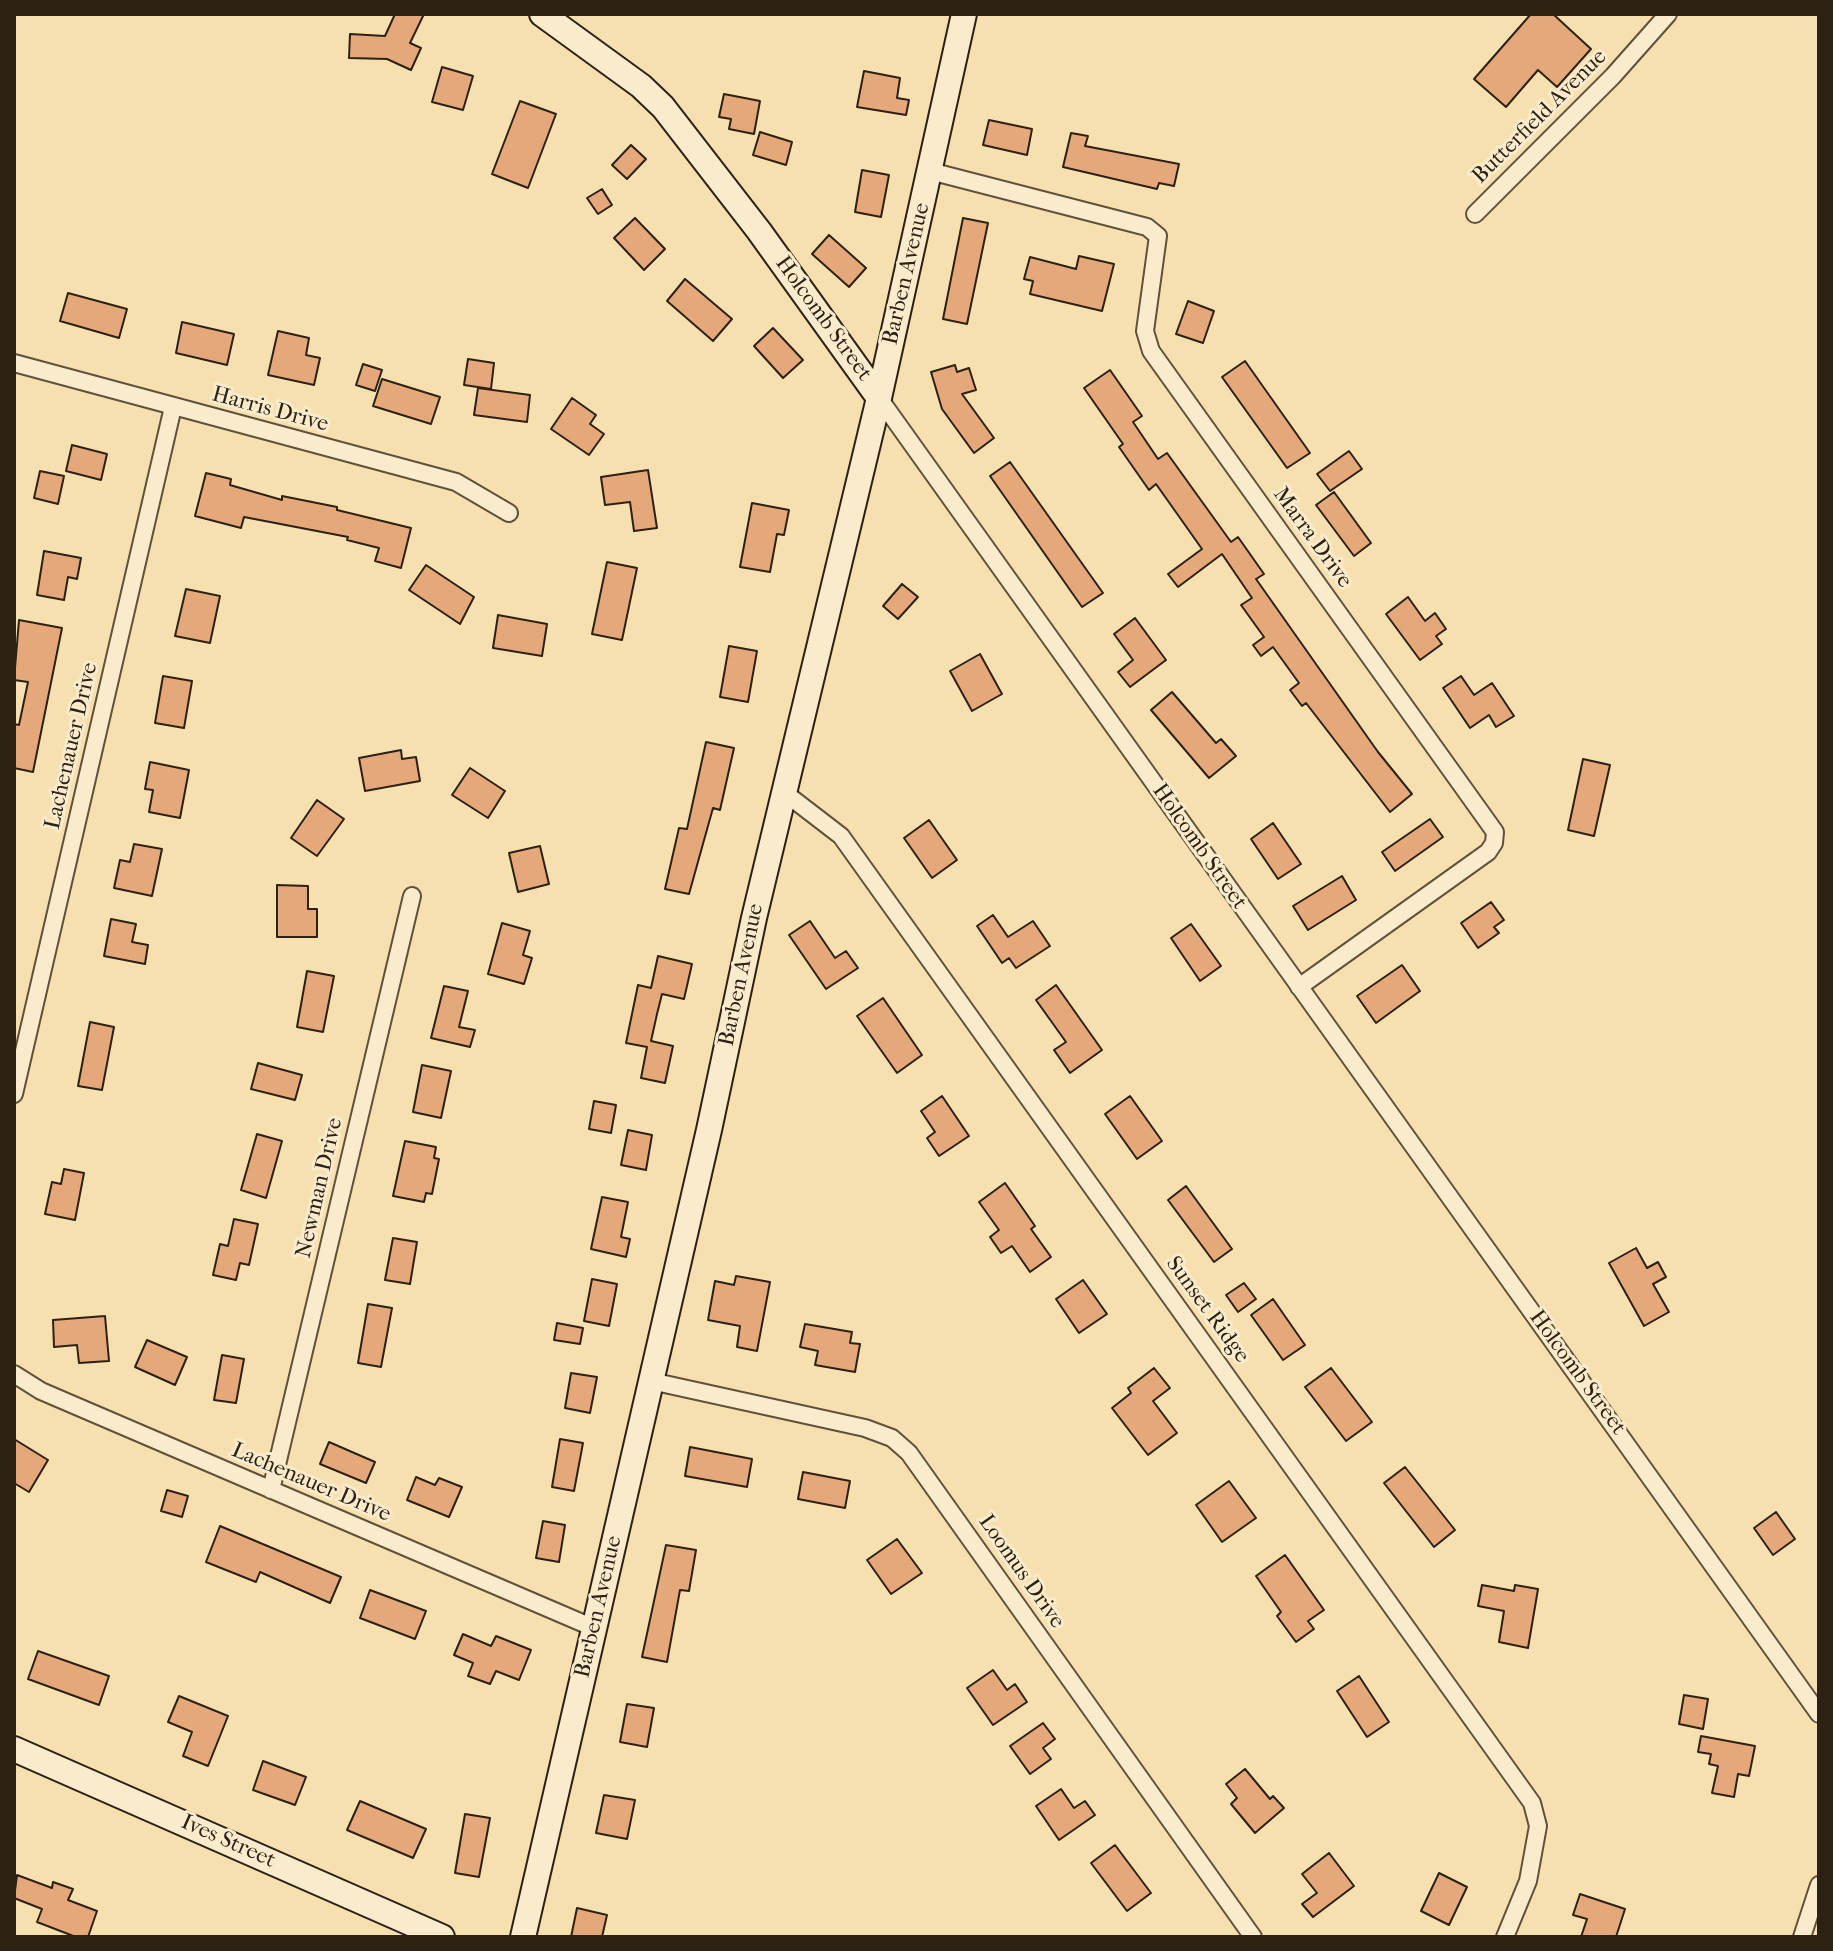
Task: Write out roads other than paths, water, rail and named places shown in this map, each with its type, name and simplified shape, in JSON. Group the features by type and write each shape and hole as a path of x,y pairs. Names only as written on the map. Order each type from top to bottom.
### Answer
{"street":[{"name":"Holcomb Street","path":"542,14 641,86 663,107 759,231 1819,1714"},
{"name":"Barben Avenue","path":"523,1937 709,1130 754,918 879,398 964,14"},
{"name":"Butterfield Avenue","path":"1475,214 1613,76 1668,14"},
{"name":"Marra Drive","path":"930,171 1147,227 1158,236 1145,331 1151,351 1495,832 1494,843 1488,852 1299,987"},
{"name":"Harris Drive","path":"14,363 456,482 509,513"},
{"name":"Lachenauer Drive","path":"14,1094 173,407"},
{"name":"Sunset Ridge","path":"785,793 841,836 1532,1803 1538,1826 1528,1881 1505,1937"},
{"name":"Newman Drive","path":"271,1490 412,896"},
{"name":"Lachenauer Drive","path":"14,1374 41,1391 594,1628"},
{"name":"Loomus Drive","path":"651,1381 865,1428 892,1438 909,1453 1253,1937"},
{"name":"Ives Street","path":"14,1749 442,1937"},
{"path":"1802,1937 1819,1885"}]}
